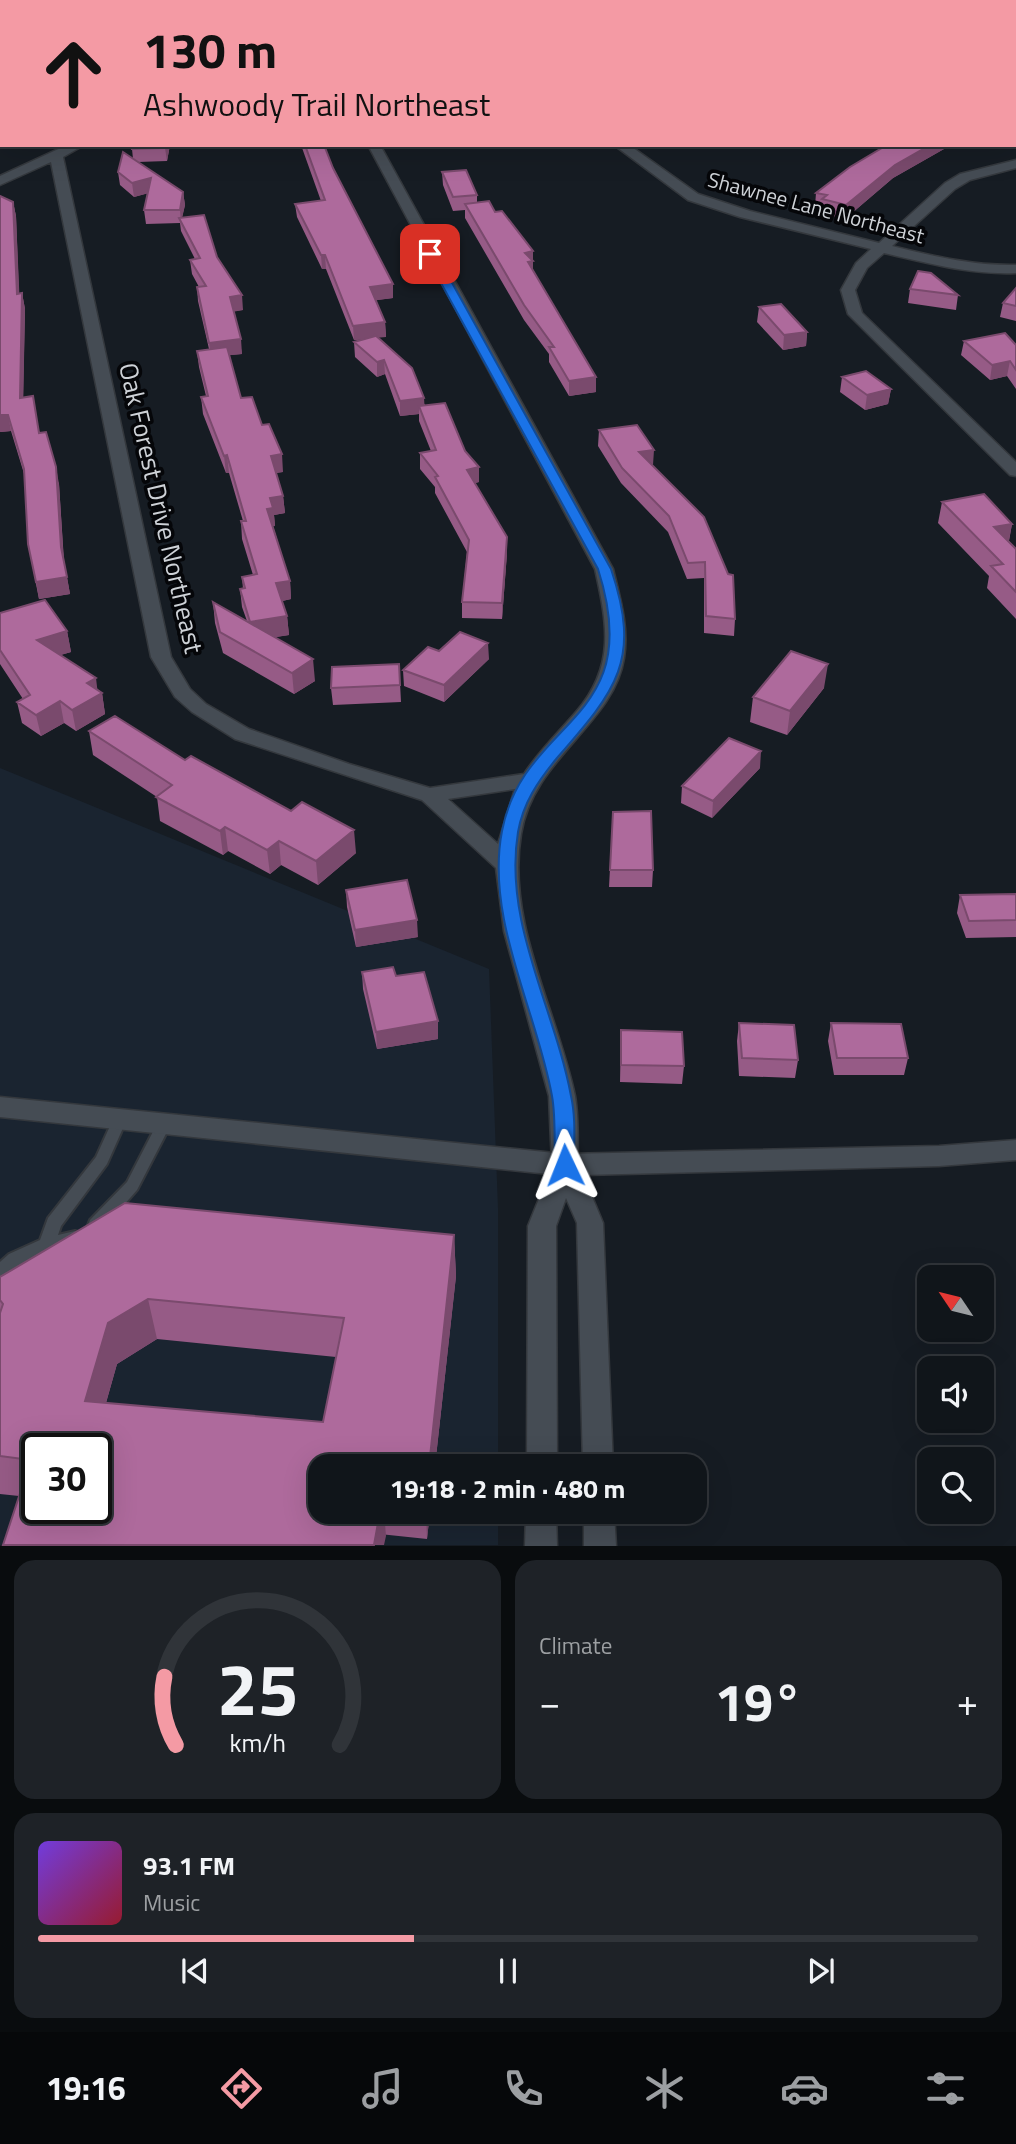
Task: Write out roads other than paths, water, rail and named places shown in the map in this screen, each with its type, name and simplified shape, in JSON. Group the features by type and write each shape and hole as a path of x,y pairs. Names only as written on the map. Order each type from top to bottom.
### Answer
{"street":[{"path":"0,181 74,147"},
{"path":"374,147 604,569 616,604 619,633 615,662 607,685 590,711 530,780 517,805 510,833 507,885 524,963 562,1097 565,1165 590,1223 598,1454"},
{"name":"Shawnee Lane Northeast","path":"623,147 692,197 881,250 990,270 1016,269"},
{"name":"Oak Forest Drive Northeast","path":"56,156 161,657 181,693 199,708 242,734 430,795 530,780"},
{"path":"1015,468 855,314 848,290 861,266 950,186 965,177 1016,164"},
{"path":"430,795 508,866"},
{"path":"0,1107 565,1165 939,1156 1016,1150"},
{"path":"542,1454 542,1226 565,1165"},
{"path":"541,1524 541,1545"},
{"path":"599,1524 600,1545"}],"lane":[{"path":"47,1244 54,1223 102,1160 120,1119"},
{"path":"0,1272 15,1259 47,1244 71,1241 97,1225 132,1186 164,1124"}]}
